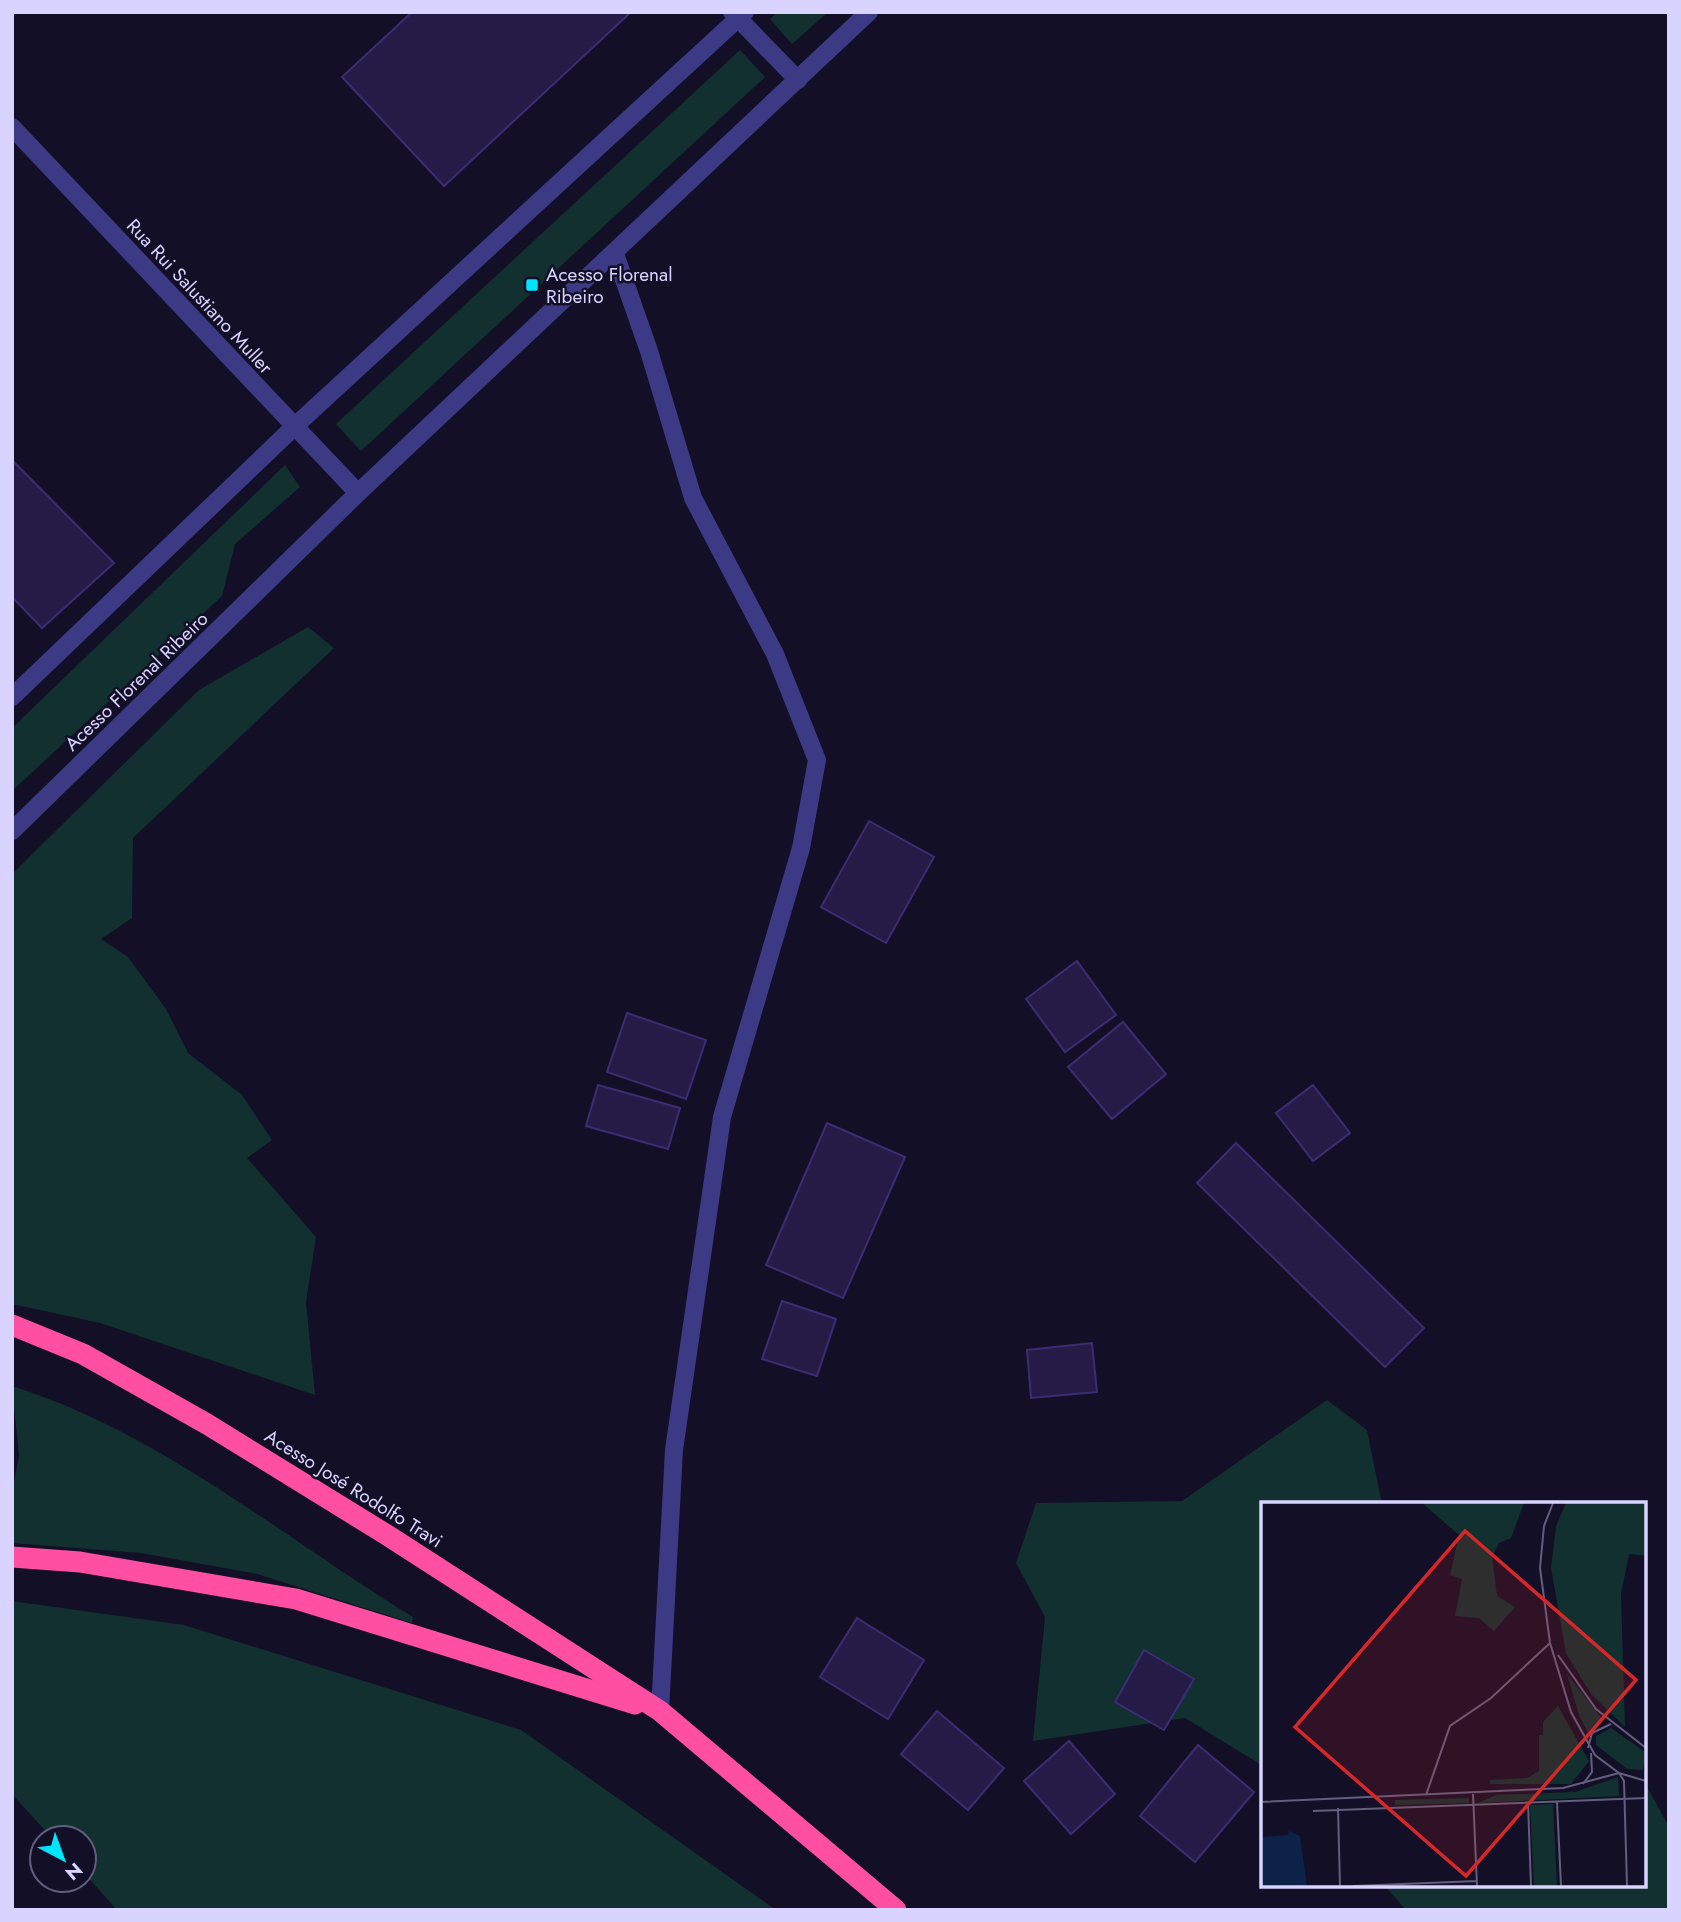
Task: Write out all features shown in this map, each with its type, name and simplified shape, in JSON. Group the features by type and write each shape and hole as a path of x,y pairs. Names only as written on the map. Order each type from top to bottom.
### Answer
{"highway":[{"name":"Acesso José Rodolfo Travi","path":"12,1325 83,1354 207,1424 387,1535 660,1712 895,1910"},
{"name":"Acesso José Rodolfo Travi","path":"12,1557 80,1562 296,1598 660,1712"}],"street":[{"name":"Acesso Florenal Ribeiro","path":"12,831 358,494 869,12"},
{"path":"12,697 295,426 738,14 797,80"},
{"name":"Rua Rui Salustiano Muller","path":"12,127 358,494"},
{"path":"615,254 649,351 693,498 775,654 817,760 801,848 722,1117 674,1450 660,1712"}],"green space":[{"path":"777,12 828,12 792,44 770,19"},
{"path":"740,50 765,77 361,451 336,424"},
{"path":"285,465 300,487 235,544 222,596 12,791 12,728"},
{"path":"308,627 334,648 133,838 132,918 101,939 128,957 166,1009 188,1053 242,1095 272,1140 247,1158 316,1237 306,1302 315,1395 100,1323 12,1304 12,874 199,690"},
{"path":"12,1386 67,1406 170,1459 413,1617 412,1623 257,1574 141,1553 12,1543 12,1492 19,1456"},
{"path":"1327,1400 1367,1430 1382,1502 1261,1502 1261,1765 1185,1718 1033,1741 1045,1617 1016,1563 1036,1503 1182,1501"},
{"path":"12,1601 184,1625 521,1730 776,1910 117,1910 98,1889 98,1824 39,1824 12,1794"},
{"path":"1646,1785 1669,1827 1669,1910 1406,1910 1386,1887 1646,1887"}],"building":[{"path":"412,12 631,12 444,186 342,77"},
{"path":"12,460 114,563 42,628 12,597"},
{"path":"869,821 934,857 886,943 821,907"},
{"path":"1077,961 1116,1015 1065,1052 1026,999"},
{"path":"627,1013 706,1040 686,1099 607,1072"},
{"path":"1123,1022 1166,1074 1112,1119 1068,1067"},
{"path":"598,1085 680,1108 668,1149 586,1126"},
{"path":"1313,1085 1350,1133 1313,1161 1276,1113"},
{"path":"827,1123 905,1157 843,1298 766,1265"},
{"path":"1236,1143 1424,1328 1385,1367 1197,1183"},
{"path":"782,1301 836,1319 817,1376 762,1359"},
{"path":"1092,1343 1097,1392 1031,1398 1027,1350"},
{"path":"857,1618 924,1660 888,1719 820,1677"},
{"path":"1144,1650 1194,1679 1164,1730 1115,1702"},
{"path":"937,1711 1004,1768 968,1810 901,1754"},
{"path":"1069,1741 1115,1794 1071,1834 1024,1781"},
{"path":"1198,1745 1254,1792 1195,1862 1140,1816"}],"place":[{"name":"Acesso Florenal Ribeiro","path":"532,285"}]}
